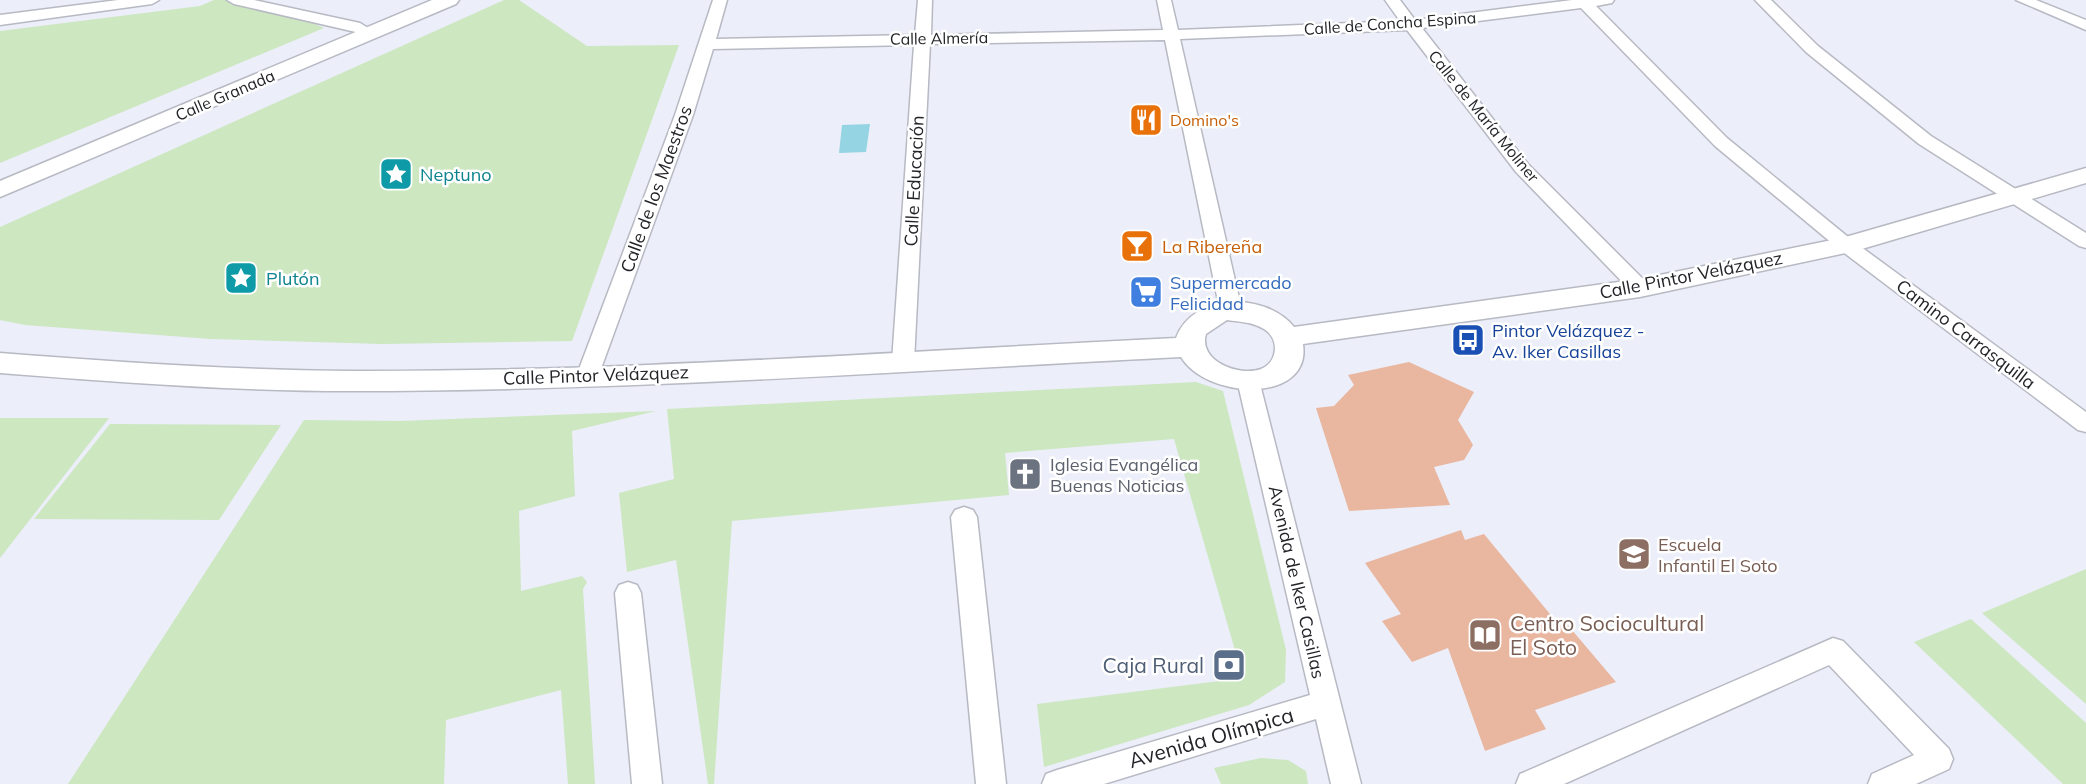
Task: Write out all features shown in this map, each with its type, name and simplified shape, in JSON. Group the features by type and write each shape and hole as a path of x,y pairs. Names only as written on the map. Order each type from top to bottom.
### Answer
{"street":[{"path":"0,20 152,0"},
{"path":"234,0 360,27"},
{"name":"Calle Granada","path":"0,177 421,0"},
{"name":"Calle Granada","path":"0,190 449,0"},
{"name":"Calle de los Maestros","path":"587,377 684,115 720,0"},
{"name":"Calle Educación","path":"903,362 925,0"},
{"path":"1164,0 1231,311"},
{"name":"Calle de María Moliner","path":"1392,0 1522,168 1640,288"},
{"name":"Calle de Concha Espina","path":"1172,35 1411,25 1607,0"},
{"path":"1762,0 1812,49 1925,140 2086,242"},
{"path":"2023,0 2086,25"},
{"name":"Camino Carrasquilla","path":"1584,2 1721,142 1846,245 2086,424"},
{"name":"Calle Almería","path":"706,44 1172,35"},
{"name":"Calle Pintor Velázquez","path":"1288,337 1640,288 1846,245 2016,198 2086,175"},
{"path":"1231,311 1265,318 1278,325 1288,337 1292,352 1288,363 1272,375 1248,380 1214,373 1201,364 1191,347 1192,331 1200,322 1211,315 1231,311"},
{"name":"Calle Pintor Velázquez","path":"0,363 179,377 337,381 587,377 1191,347"},
{"name":"Avenida de Iker Casillas","path":"1248,380 1346,784"},
{"path":"964,517 991,784"},
{"path":"628,593 647,784"},
{"path":"1540,782 1833,650 1938,759 1884,784"},
{"name":"Avenida Olímpica","path":"1057,784 1326,703"}],"green space":[{"path":"214,0 259,0 324,28 0,163 0,31 200,6"},
{"path":"504,0 519,0 587,46 679,45 572,341 382,344 211,339 25,325 0,320 0,227"},
{"path":"1196,382 1223,391 1286,650 1285,682 1249,705 1044,767 1037,704 1243,678 1174,439 1005,453 1009,495 732,521 714,784 708,784 676,560 627,572 619,493 674,479 667,409"},
{"path":"656,411 572,431 575,496 519,511 521,591 582,576 587,582 583,589 595,784 568,784 561,690 446,720 444,784 68,784 304,420 400,421"},
{"path":"0,418 109,418 0,558"},
{"path":"110,424 281,425 219,520 34,519"},
{"path":"2086,569 2086,704 1982,613"},
{"path":"1971,619 2086,723 2086,784 2063,784 1914,642"},
{"path":"1261,758 1288,760 1306,771 1308,784 1221,784 1214,768"}],"water":[{"path":"870,124 866,152 839,153 842,125"}],"building":[{"path":"1409,362 1474,392 1458,420 1473,445 1464,460 1434,467 1450,505 1349,511 1316,408 1334,406 1354,385 1348,375"},
{"name":"Centro Sociocultural El Soto","path":"1461,530 1465,540 1484,534 1559,625 1566,623 1616,682 1535,710 1546,729 1485,751 1448,648 1412,662 1382,621 1401,614 1365,563"}],"place":[{"name":"Domino's","path":"1146,120"},
{"name":"Neptuno","path":"396,174"},
{"name":"La Ribereña","path":"1137,246"},
{"name":"Plutón","path":"241,278"},
{"name":"Supermercado Felicidad","path":"1146,292"},
{"name":"Pintor Velázquez - Av. Iker Casillas","path":"1468,340"},
{"name":"Iglesia Evangélica Buenas Noticias","path":"1025,474"},
{"name":"Escuela Infantil El Soto","path":"1634,554"},
{"name":"Centro Sociocultural El Soto","path":"1485,635"},
{"name":"Caja Rural","path":"1229,665"}]}
